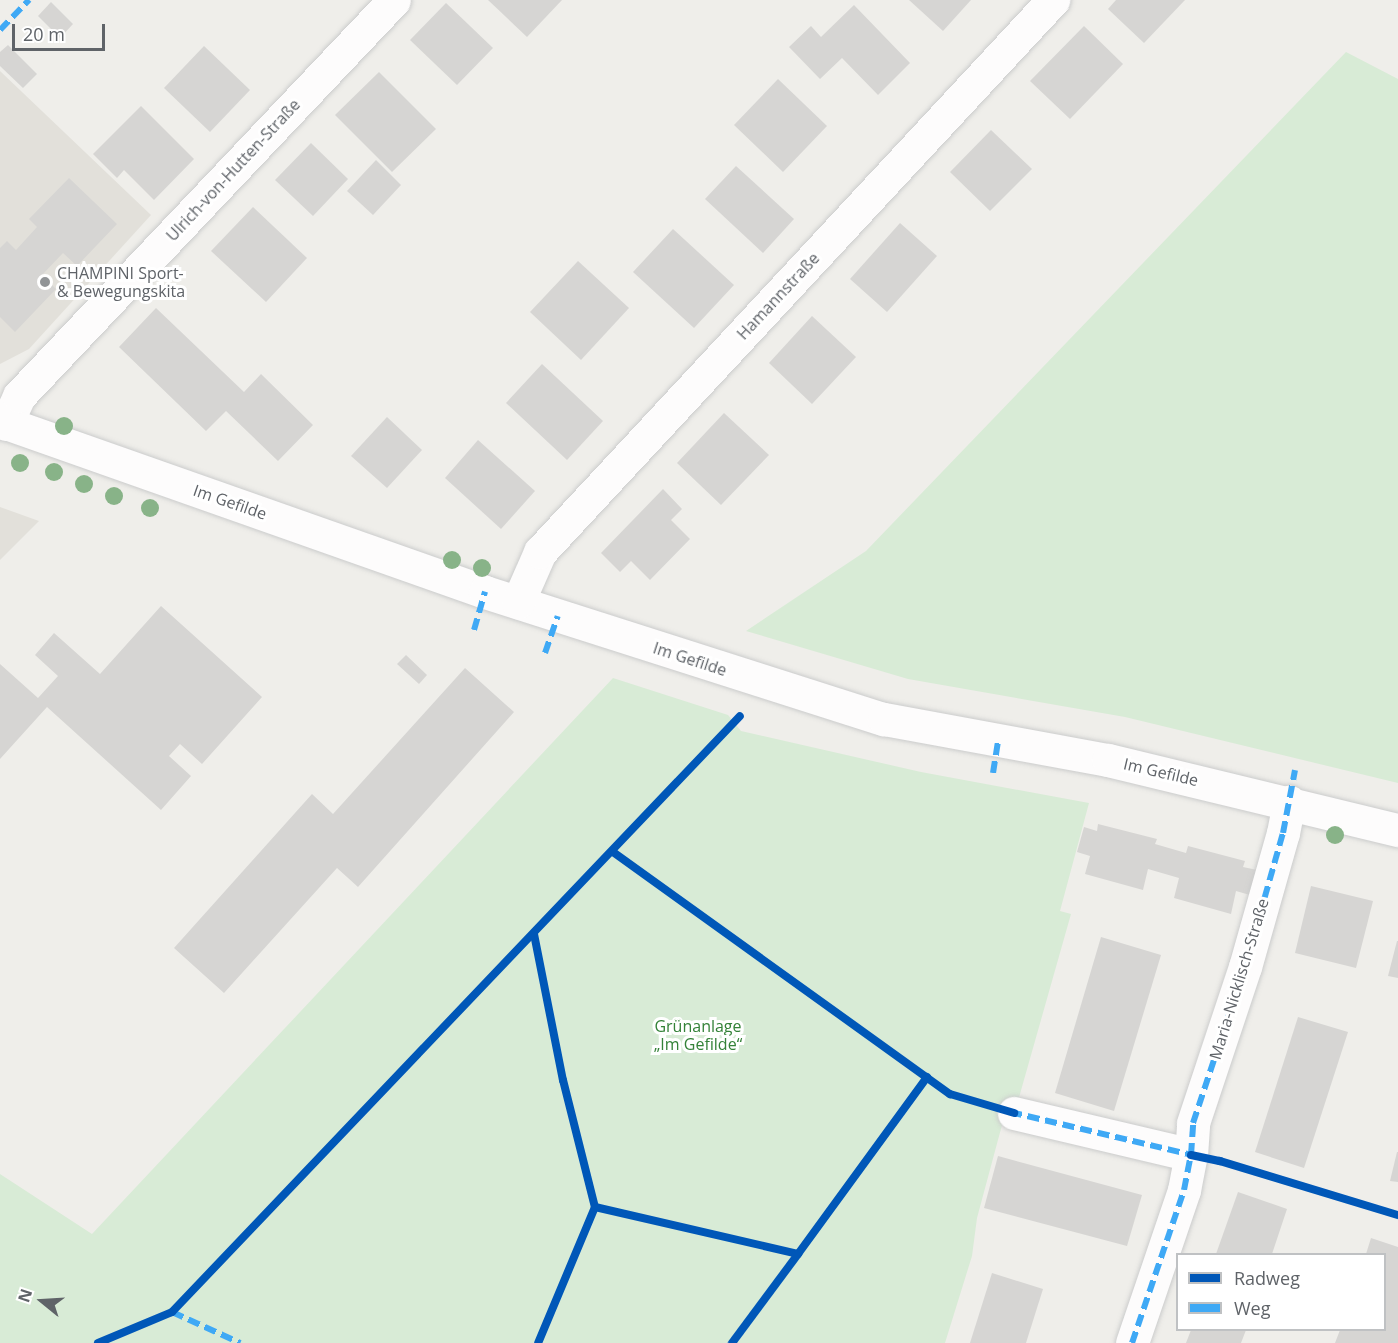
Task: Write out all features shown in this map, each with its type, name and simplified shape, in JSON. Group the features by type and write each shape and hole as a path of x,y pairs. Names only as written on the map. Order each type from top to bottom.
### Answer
{"street":[{"name":"Ulrich-von-Hutten-Straße","path":"3,422 19,396 394,0"},
{"name":"Hamannstraße","path":"518,602 540,552 1053,0"},
{"name":"Im Gefilde","path":"3,422 518,602 884,719 1108,760 1398,830"},
{"name":"Maria-Nicklisch-Straße","path":"1131,1343 1184,1190 1191,1155 1193,1123 1245,967 1283,832 1288,802"},
{"path":"1014,1113 1191,1155"}],"shaded area":[{"name":"CHAMPINI Sport- & Bewegungskita","path":"0,71 151,215 29,349 0,364"},
{"path":"0,507 39,521 0,560"}],"green space":[{"path":"1346,52 1398,79 1398,783 1125,717 908,679 746,631 866,551"},
{"name":"Grünanlage „Im Gefilde“","path":"613,678 728,715 741,731 921,772 1089,803 1060,911 1071,914 1018,1101 1009,1099 977,1218 972,1256 945,1343 0,1343 0,1174 92,1234"}],"building":[{"path":"488,0 562,0 527,37"},
{"path":"909,0 971,0 943,31"},
{"path":"1116,0 1185,0 1144,43 1108,9"},
{"path":"51,2 73,24 60,38 38,16"},
{"path":"446,3 493,48 457,85 410,40"},
{"path":"854,5 910,63 878,95 842,58 820,79 789,47 811,26 821,37"},
{"path":"1084,26 1123,64 1070,119 1030,81"},
{"path":"8,45 37,74 23,88 0,66 0,52"},
{"path":"204,46 250,90 210,132 164,88"},
{"path":"379,72 436,129 392,172 335,115"},
{"path":"778,79 827,126 783,172 734,125"},
{"path":"141,106 194,159 154,200 124,170 117,178 93,154"},
{"path":"991,130 1032,169 990,211 950,172"},
{"path":"311,143 348,179 313,216 275,180"},
{"path":"376,160 401,185 373,215 347,191"},
{"path":"736,166 794,219 763,253 705,199"},
{"path":"69,178 117,224 77,266 63,253 42,275 56,289 15,332 0,317 0,248 7,241 16,250 37,227 29,219"},
{"path":"253,207 307,258 266,302 211,251"},
{"path":"900,223 937,256 887,312 850,279"},
{"path":"673,229 734,285 694,328 633,272"},
{"path":"578,261 629,308 581,360 530,312"},
{"path":"156,308 244,392 261,374 313,425 278,461 226,411 206,431 119,347"},
{"path":"812,316 856,357 812,404 769,363"},
{"path":"542,364 603,421 567,460 506,403"},
{"path":"724,413 769,455 721,505 677,463"},
{"path":"387,417 422,450 387,488 351,456"},
{"path":"478,440 535,491 501,529 445,478"},
{"path":"663,489 682,509 671,520 690,539 650,580 631,561 620,572 601,553"},
{"path":"161,606 262,697 202,764 180,744 169,756 191,776 161,810 47,707 0,759 0,664 38,698 58,676 35,655 54,633 100,674"},
{"path":"406,655 427,675 419,684 397,664"},
{"path":"465,668 514,712 358,887 337,868 224,993 174,948 312,794 333,814"},
{"path":"1098,824 1157,839 1155,844 1186,853 1188,846 1245,861 1243,867 1257,870 1250,895 1236,891 1231,914 1174,898 1179,878 1148,869 1143,890 1085,874 1090,856 1077,852 1084,827 1097,831"},
{"path":"1311,886 1373,901 1356,968 1295,953"},
{"path":"1101,937 1161,955 1114,1111 1055,1093"},
{"path":"1398,941 1398,978 1388,976"},
{"path":"1298,1017 1348,1032 1304,1168 1255,1152"},
{"path":"1398,1152 1398,1182 1390,1181"},
{"path":"998,1156 1142,1195 1127,1246 984,1208"},
{"path":"1238,1192 1287,1209 1272,1253 1216,1253"},
{"path":"1371,1238 1398,1247 1398,1343 1335,1343 1340,1331 1386,1331 1386,1253 1366,1253"},
{"path":"992,1273 1043,1289 1026,1343 970,1343"},
{"path":"1191,1331 1246,1331 1241,1343 1186,1343"}],"marked path":[{"path":"0,30 29,0"},
{"path":"474,630 485,592"},
{"path":"545,653 558,616"},
{"path":"993,773 998,741"},
{"path":"1132,1343 1184,1190 1191,1155 1193,1123 1245,967 1283,833 1295,770"},
{"path":"1010,1112 1196,1156"},
{"path":"172,1312 240,1343"}],"cycle path":[{"path":"98,1343 172,1312 740,716"},
{"path":"613,852 950,1094 1014,1113"},
{"path":"534,934 563,1080 595,1207 538,1343"},
{"path":"595,1207 798,1254 927,1077"},
{"path":"1191,1155 1220,1161 1398,1215"},
{"path":"732,1343 798,1254"}],"place":[{"name":"CHAMPINI Sport- & Bewegungskita","path":"45,282"}]}
